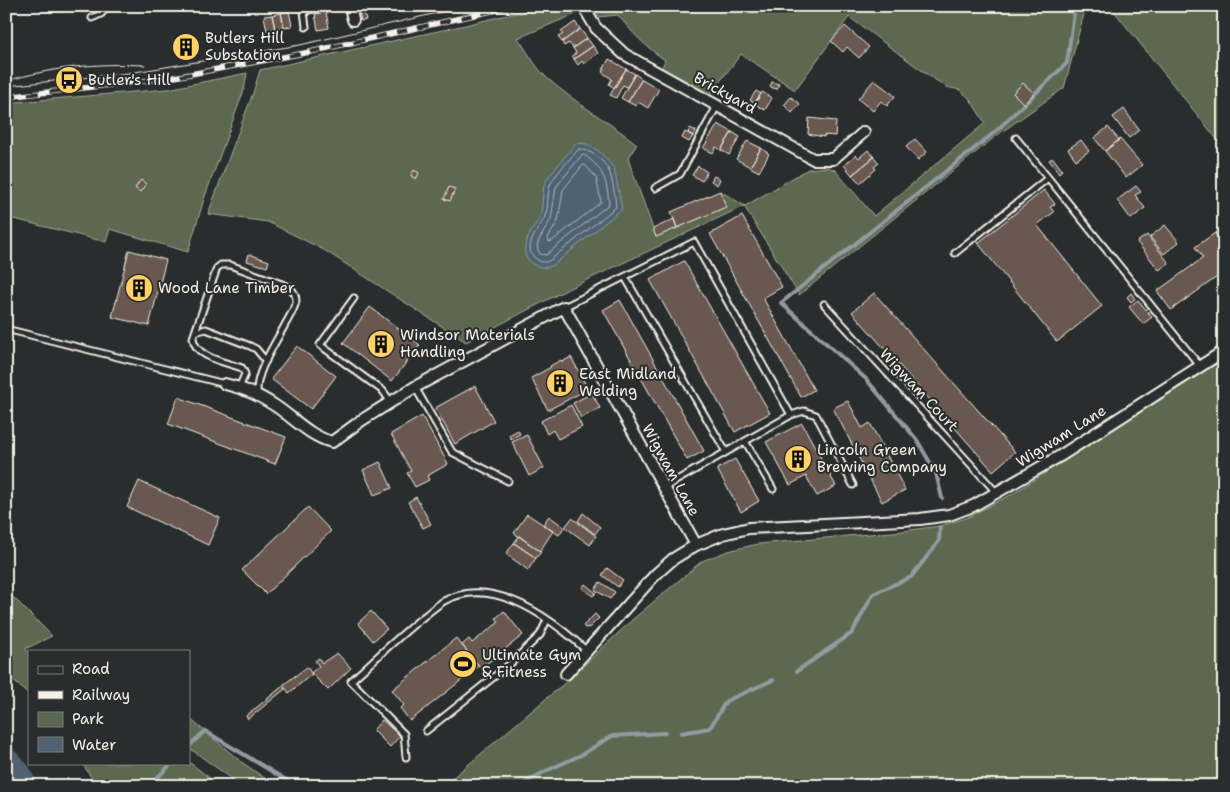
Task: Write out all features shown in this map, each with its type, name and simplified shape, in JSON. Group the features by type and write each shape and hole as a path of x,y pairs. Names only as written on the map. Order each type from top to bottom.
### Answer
{"street":[{"path":"350,6 353,20"},
{"name":"Brickyard","path":"583,6 596,28 624,54 813,159 833,159 864,132"},
{"path":"225,384 259,396 273,404 318,438 332,442 362,420 415,387 564,307"},
{"name":"Wigwam Lane","path":"564,307 696,545"},
{"name":"Wigwam Lane","path":"566,674 655,575 673,559 696,545 723,534 749,528 920,519 949,515 973,506 1060,456 1224,351"}],"lane":[{"path":"92,18 101,14 107,6"},
{"path":"306,27 304,11 328,6"},
{"path":"654,188 680,174 717,106"},
{"path":"1016,138 1200,366"},
{"path":"955,253 1048,178"},
{"path":"564,307 694,242 791,415"},
{"path":"239,388 245,374 242,368 202,354 194,345 192,338 217,268 221,265 230,265 290,287 295,294 296,303 266,361 256,390 259,396"},
{"path":"625,277 726,452"},
{"path":"354,298 320,345 383,391 391,402"},
{"name":"Wigwam Court","path":"824,304 996,493"},
{"path":"6,329 225,384"},
{"path":"195,332 206,329 250,346 256,349 266,361"},
{"path":"415,387 452,452 508,481"},
{"path":"664,488 791,415 804,411 816,415 853,485"},
{"path":"745,441 773,489"},
{"path":"406,757 404,734 351,681 411,627 444,601 464,594 481,592 499,595 513,600 563,629 587,650"},
{"path":"426,731 510,664 540,635 547,620"}],"green space":[{"path":"545,6 577,6 578,13 518,38 547,78 569,96 637,144 628,159 656,237 726,207 720,191 745,206 808,169 828,167 835,170 874,216 985,123 970,99 960,90 947,87 932,78 849,17 795,90 741,54 708,97 661,70 665,60 640,39 618,15 598,17 591,8 592,6 1086,6 1064,88 996,136 799,295 744,206 570,288 466,342 324,250 268,222 208,214 260,70"},
{"path":"1110,6 1224,6 1224,148 1114,11"},
{"path":"247,73 244,90 204,199 188,252 110,229 106,242 6,217 6,103 168,89"},
{"path":"1224,359 1224,786 443,786 567,681 632,620 702,561 728,551 758,544 903,531 939,526 966,518 1012,494"},
{"path":"6,590 52,636 25,649 28,651 28,693 6,675"},
{"path":"190,719 240,761 276,786 242,786 190,749"},
{"path":"190,763 220,786 97,786 83,764"}],"water":[{"path":"576,143 587,144 600,152 614,168 622,209 552,266 538,266 527,258 525,246 541,213 545,183"}],"building":[{"path":"40,6 51,6 51,11 40,11"},
{"path":"51,6 63,6 63,12 51,11"},
{"path":"363,10 366,20 361,21 359,11"},
{"path":"289,11 292,26 284,27 281,13"},
{"path":"326,12 329,28 318,30 315,14"},
{"path":"281,13 284,27 275,29 272,15"},
{"path":"272,15 275,29 267,31 264,16"},
{"path":"575,22 580,29 562,42 558,37 563,34 561,32"},
{"path":"845,26 869,47 859,58 847,47 843,52 831,41"},
{"path":"580,29 587,38 573,48 569,43 564,46 562,42"},
{"path":"587,38 593,46 574,59 572,56 576,53 573,48"},
{"name":"Butlers Hill Substation","path":"194,41 195,51 178,54 176,44"},
{"path":"593,46 598,53 584,64 582,61 578,65 574,59"},
{"path":"609,59 626,69 614,88 609,84 612,79 602,72"},
{"path":"626,69 635,74 627,87 623,85 616,98 610,95"},
{"path":"635,74 642,79 628,102 621,98"},
{"path":"642,79 659,89 648,108 638,102 636,106 628,102"},
{"path":"874,80 895,96 887,106 881,101 873,111 858,99"},
{"path":"772,82 779,84 777,89 770,87"},
{"path":"1023,83 1034,93 1024,104 1013,93"},
{"path":"756,91 761,94 754,103 750,100"},
{"path":"762,92 772,98 765,110 755,104"},
{"path":"791,97 800,104 792,113 784,105"},
{"path":"1124,109 1139,130 1129,138 1113,117"},
{"path":"809,118 836,121 835,136 824,135 824,137 808,134"},
{"path":"718,124 732,132 721,150 716,147 713,153 703,148"},
{"path":"1108,127 1119,140 1105,151 1094,138"},
{"path":"690,128 696,131 694,136 688,133"},
{"path":"685,132 693,136 689,142 682,138"},
{"path":"732,132 740,137 729,155 721,150"},
{"path":"915,139 927,152 918,160 906,147"},
{"path":"1120,139 1142,165 1126,178 1105,151"},
{"path":"1081,140 1089,151 1076,160 1068,149"},
{"path":"747,141 761,148 750,167 736,159"},
{"path":"761,148 769,154 759,172 750,167"},
{"path":"868,150 874,157 852,175 844,165 856,155 859,158"},
{"path":"874,157 879,163 874,167 876,169 860,183 852,175"},
{"path":"1053,158 1062,170 1059,173 1049,160"},
{"path":"698,166 707,172 702,181 692,175"},
{"path":"414,170 419,173 416,179 411,176"},
{"path":"714,176 720,179 717,185 711,181"},
{"path":"141,180 146,184 140,192 135,188"},
{"path":"1136,186 1141,192 1135,195 1145,208 1131,219 1117,200"},
{"path":"449,187 455,189 450,201 444,199"},
{"path":"1044,190 1055,204 1050,207 1054,212 1037,225 1102,306 1057,342 978,243"},
{"path":"720,191 726,207 677,228 671,212"},
{"path":"742,216 782,287 763,298 814,390 801,397 710,234"},
{"path":"674,219 677,228 656,237 653,229"},
{"path":"1165,225 1179,242 1164,254 1150,237"},
{"path":"1224,226 1224,245 1215,233"},
{"path":"1215,233 1224,246 1224,272 1171,310 1157,291 1203,258 1195,247"},
{"path":"1147,235 1169,263 1159,270 1137,242"},
{"name":"Wood Lane Timber","path":"129,250 166,260 149,326 112,317"},
{"path":"249,254 269,261 267,267 247,261"},
{"path":"684,261 770,413 735,432 650,280"},
{"path":"874,293 1015,452 993,471 852,312"},
{"path":"1131,293 1135,299 1131,302 1127,297"},
{"path":"620,300 704,451 687,460 603,310"},
{"path":"1138,300 1152,317 1143,324 1129,307"},
{"name":"Windsor Materials Handling","path":"370,307 420,345 392,381 343,343"},
{"path":"297,346 336,376 311,409 271,379"},
{"name":"East Midland Welding","path":"571,357 588,389 548,410 531,378 561,360 562,362"},
{"path":"475,386 494,421 455,444 435,408"},
{"path":"592,393 600,408 581,418 573,403"},
{"path":"178,397 286,437 275,464 168,424"},
{"path":"848,401 862,428 870,423 905,490 882,502 833,408"},
{"path":"571,405 582,427 558,439 553,430 547,434 541,421"},
{"path":"422,416 448,464 427,476 429,480 415,487 407,473 411,471 391,434"},
{"name":"Lincoln Green Brewing Company","path":"802,423 836,486 817,496 806,476 790,485 766,442"},
{"path":"518,430 520,434 511,439 509,435"},
{"path":"527,435 544,468 529,476 512,442"},
{"path":"735,459 759,501 741,512 717,469"},
{"path":"380,462 392,488 374,495 363,470"},
{"path":"139,481 220,518 208,545 127,507"},
{"path":"416,497 431,524 423,528 408,502"},
{"path":"308,507 331,531 266,594 242,570"},
{"path":"583,513 600,527 595,534 578,521"},
{"path":"527,514 553,531 540,551 514,533"},
{"path":"549,516 564,527 559,535 543,525"},
{"path":"572,518 596,536 590,545 565,527"},
{"path":"519,536 541,552 536,558 514,543"},
{"path":"514,543 536,558 528,570 506,554"},
{"path":"607,568 623,580 618,587 602,575"},
{"path":"600,582 615,592 610,599 595,590"},
{"path":"585,584 596,593 593,596 582,588"},
{"path":"371,611 387,629 373,641 358,623"},
{"path":"504,611 523,635 481,668 462,645 469,639 472,643 499,622 496,618"},
{"path":"595,614 599,618 590,627 585,628 583,626"},
{"path":"456,638 479,666 410,721 400,708 404,705 392,690"},
{"path":"337,653 351,668 328,690 311,673 319,666 315,661 319,658 322,663"},
{"path":"307,667 312,674 289,693 283,685"},
{"path":"283,686 285,689 248,719 246,716"},
{"path":"382,720 400,736 390,747 373,730"}],"waterway":[{"path":"942,498 936,473 917,440 866,379 781,303 995,132 1067,63 1075,6"},
{"path":"797,671 852,633 873,594 911,577 939,541 940,527"},
{"path":"681,733 710,728 726,701 773,680"},
{"path":"190,745 205,731 296,786"},
{"path":"519,786 581,755 612,736 665,733"},
{"path":"6,757 20,772 27,786"},
{"path":"149,786 171,764"}],"tram line":[{"path":"6,86 129,73 300,45 467,6"},
{"path":"6,81 41,72 75,67 145,65"}],"railway":[{"path":"6,97 169,78 310,52 514,6"}],"place":[{"name":"Butlers Hill Substation","path":"186,47"},
{"name":"Butler's Hill","path":"69,80"},
{"name":"Wood Lane Timber","path":"139,288"},
{"name":"Windsor Materials Handling","path":"381,344"},
{"name":"East Midland Welding","path":"560,383"},
{"name":"Lincoln Green Brewing Company","path":"798,459"},
{"name":"Ultimate Gym & Fitness","path":"463,664"}]}
